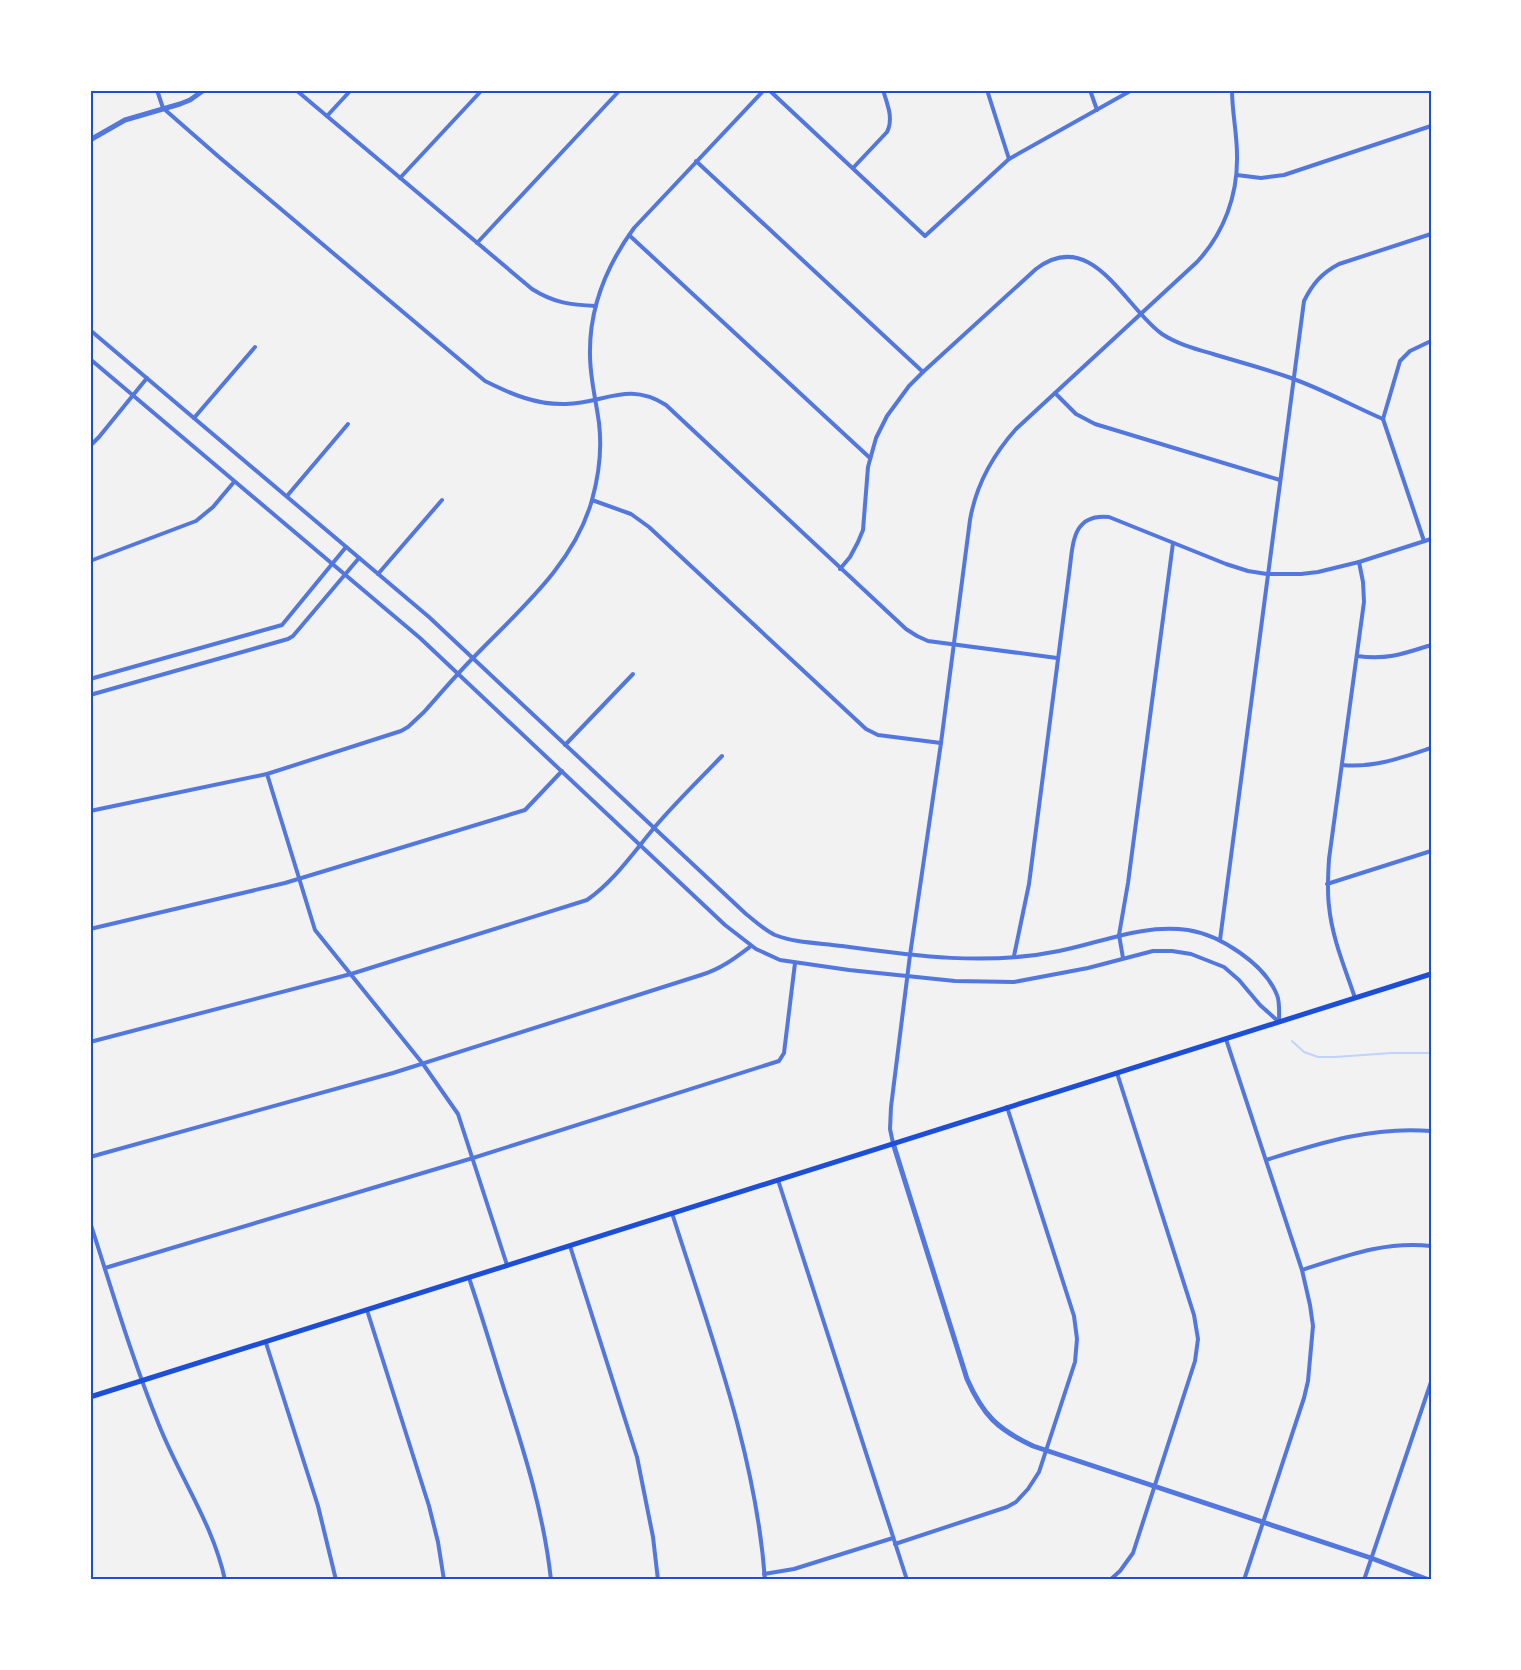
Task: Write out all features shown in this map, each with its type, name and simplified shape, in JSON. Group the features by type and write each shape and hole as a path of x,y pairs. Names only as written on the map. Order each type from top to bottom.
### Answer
{"main road":[{"path":"90,1397 1431,974"}],"street":[{"path":"157,90 163,108 219,158 485,381 514,395 543,403 565,404 635,393 648,396 666,405 911,633 928,640 1057,658"},
{"path":"90,140 125,120 190,100 204,90"},
{"path":"296,90 517,277 543,296 573,305 596,306"},
{"path":"327,116 351,90"},
{"path":"400,178 482,90"},
{"path":"477,243 620,90"},
{"path":"90,811 267,774 401,731 424,712 558,567 580,531 592,500 600,450 590,355 591,336 596,306 607,274 620,249 629,235 696,161 764,90"},
{"path":"769,90 925,236 1009,159 1132,90"},
{"path":"853,168 890,126 890,116 883,90"},
{"path":"987,90 1009,159"},
{"path":"1090,90 1097,110"},
{"path":"1232,90 1238,156 1237,175 1232,201 1213,242 1197,262 1004,442 989,464 972,506 910,955 890,1129 963,1368 973,1395 992,1421 1015,1438 1046,1450 1371,1557 1429,1580"},
{"path":"1237,175 1261,178 1284,175 1431,126"},
{"path":"696,161 923,372"},
{"path":"1220,940 1304,301 1319,276 1339,264 1431,234"},
{"path":"629,235 870,458"},
{"path":"840,569 863,530 865,483 870,458 876,438 887,416 903,393 923,372 1036,269 1053,260 1071,257 1093,264 1161,333 1187,346 1293,379 1383,419"},
{"path":"90,330 287,496 473,658 763,928 776,935 800,941 910,955 964,959 1014,957 1059,951 1156,928 1191,930 1220,940 1243,955 1263,973 1278,996 1279,1022"},
{"path":"1424,541 1383,419 1400,361 1410,351 1431,342"},
{"path":"194,418 255,347"},
{"path":"90,359 420,638 725,925 751,946 772,957 795,963 908,977 1014,982 1088,968 1153,951 1172,951 1191,954 1224,968 1239,980 1260,1005 1279,1022"},
{"path":"90,446 147,378"},
{"path":"1055,393 1076,414 1095,424 1280,480"},
{"path":"287,496 348,424"},
{"path":"90,561 196,521 213,507 234,482"},
{"path":"378,574 442,500"},
{"path":"592,500 631,514 649,527 866,729 878,735 941,743"},
{"path":"1014,957 1029,884 1075,535 1081,524 1093,518 1109,517 1226,564 1268,574 1318,572 1359,562 1431,539"},
{"path":"1123,958 1119,935 1128,883 1173,543"},
{"path":"90,679 282,625 346,547"},
{"path":"90,695 288,639 359,558"},
{"path":"1355,998 1333,932 1327,884 1364,602 1359,562"},
{"path":"1357,656 1386,658 1431,645"},
{"path":"565,745 633,674"},
{"path":"1342,765 1366,766 1431,748"},
{"path":"90,1042 351,974 587,900 598,893 641,846 654,828 722,756"},
{"path":"90,929 299,879 525,810 562,771"},
{"path":"267,774 315,930 423,1064 458,1114 507,1266"},
{"path":"1327,884 1431,851"},
{"path":"90,1157 423,1064 716,970 751,946"},
{"path":"105,1268 472,1158 779,1061 784,1053 795,963"},
{"path":"1226,1039 1302,1270 1313,1326 1308,1381 1304,1398 1244,1580"},
{"path":"1110,1580 1133,1553 1195,1361 1198,1345 1197,1326 1117,1073"},
{"path":"764,1574 794,1569 1006,1508 1016,1502 1039,1472 1075,1362 1076,1329 1074,1316 1007,1107"},
{"path":"1266,1160 1362,1133 1397,1130 1431,1131"},
{"path":"778,1180 907,1580"},
{"path":"672,1213 743,1447 756,1510 765,1580"},
{"path":"90,1222 142,1382 167,1445 205,1519 225,1580"},
{"path":"570,1246 637,1457 653,1537 658,1580"},
{"path":"1302,1270 1373,1248 1431,1246"},
{"path":"469,1278 527,1459 543,1523 551,1580"},
{"path":"367,1310 429,1506 444,1580"},
{"path":"266,1343 318,1506 336,1580"},
{"path":"1364,1580 1431,1382"}],"waterway":[{"path":"1292,1041 1304,1052 1318,1057 1431,1053"}]}
